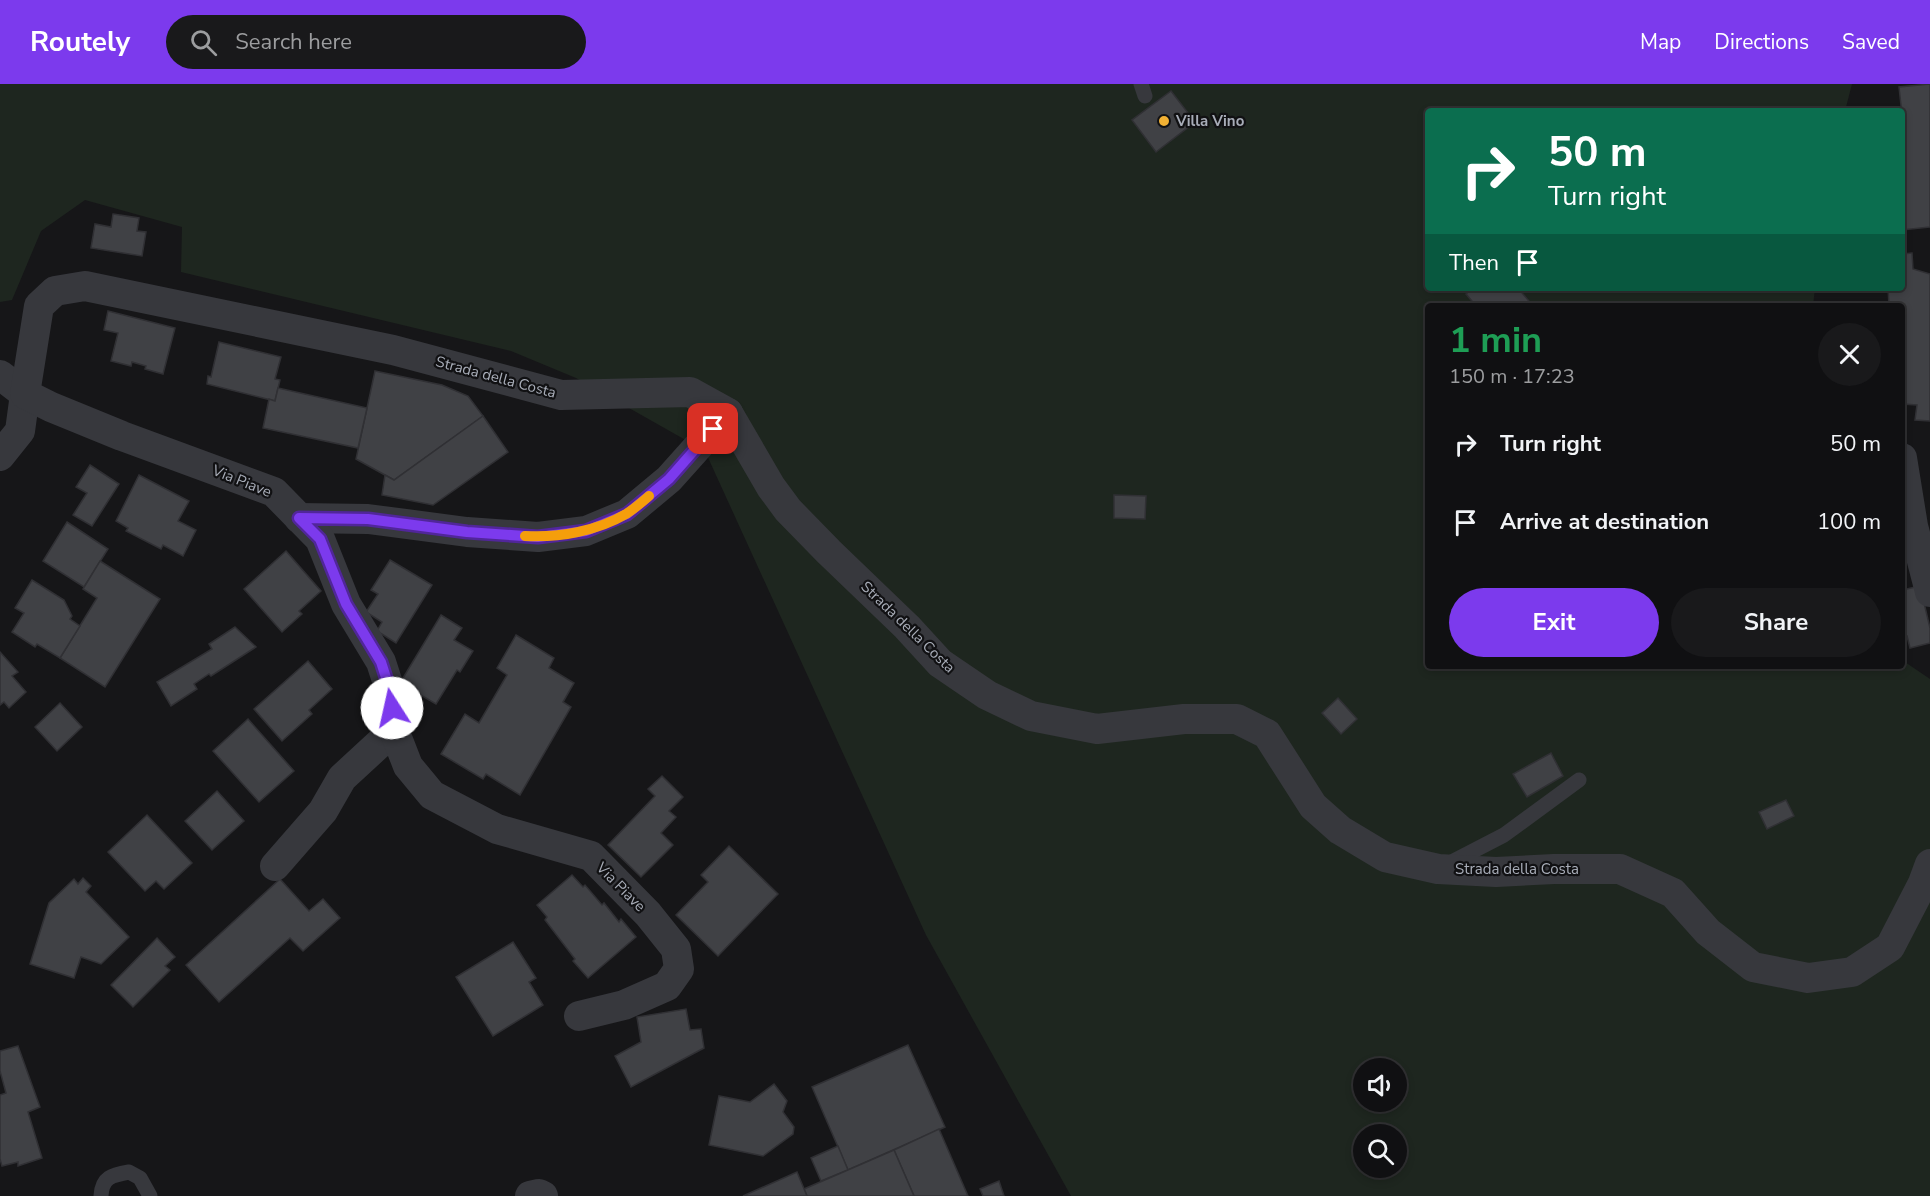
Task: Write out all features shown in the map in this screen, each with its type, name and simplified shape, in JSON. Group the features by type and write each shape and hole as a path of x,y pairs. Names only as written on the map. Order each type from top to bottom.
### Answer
{"street":[{"name":"Strada della Costa","path":"0,456 20,431 39,306 55,291 85,286 393,350 561,395 690,392 728,413 771,487 788,510 829,552 907,627 940,663 987,695 1031,716 1097,729 1184,719 1238,719 1267,734 1313,806 1340,830 1385,856 1438,869 1496,872 1620,869 1673,893 1708,932 1753,967 1808,978 1852,972 1890,947 1926,874"},
{"name":"Via Piave","path":"0,375 25,394 51,408 274,492 320,539 346,604 381,662 390,690 394,730 408,766 432,795 497,829 591,856 648,914 676,949 679,969 667,986 624,1005 579,1016"},
{"path":"299,518 368,519 467,532 538,537 586,531 627,514 669,479 728,413"},
{"path":"1905,477 1913,526 1930,592"},
{"path":"275,866 323,811 342,778 394,730"},
{"path":"530,1196 539,1194 543,1196"}],"lane":[{"path":"1438,869 1504,835 1579,780"},
{"path":"101,1196 101,1186 111,1175 129,1172 140,1178 150,1196"}],"shaded area":[{"path":"0,84 1852,84 1846,108 1425,108 1425,291 1815,291 1813,303 1425,303 1425,669 1905,669 1905,662 1930,679 1930,1196 1071,1196 926,935 705,451 576,378 511,351 181,272 182,227 85,200 41,231 12,300 0,302"}],"building":[{"path":"1930,84 1930,227 1905,230 1905,108 1901,108 1899,87"},
{"name":"Villa Vino","path":"1171,91 1195,122 1156,152 1132,120"},
{"path":"113,214 139,218 137,231 146,232 142,256 91,248 95,224 111,227"},
{"path":"1912,253 1913,269 1930,274 1930,421 1915,420 1917,405 1905,404 1905,303 1889,303 1888,291 1905,291 1905,254"},
{"path":"1470,291 1520,291 1530,303 1474,303 1466,294"},
{"path":"108,311 175,328 163,374 145,369 146,366 132,362 131,366 111,361 118,333 104,330"},
{"path":"219,342 281,357 275,379 280,380 275,401 207,384 208,376 211,377"},
{"path":"375,371 442,385 468,396 483,416 394,480 356,459"},
{"path":"278,388 367,408 358,448 263,428 269,399 275,401"},
{"path":"483,416 508,452 433,505 382,495 385,475 394,480"},
{"path":"90,465 119,484 92,526 73,515 87,493 76,487"},
{"path":"139,475 189,501 178,521 196,530 183,556 163,545 161,549 126,531 128,528 116,521"},
{"path":"1114,495 1146,496 1145,519 1114,518"},
{"path":"67,522 108,549 84,587 43,561"},
{"path":"286,551 321,591 299,611 302,614 282,632 244,589"},
{"path":"390,560 432,585 396,643 377,631 382,622 366,612 378,594 371,590"},
{"path":"100,561 160,599 105,687 60,658 97,598 83,589"},
{"path":"32,580 64,600 72,616 70,619 80,626 60,658 37,644 35,647 12,632 24,613 15,608"},
{"path":"1920,586 1930,628 1930,643 1910,648 1907,636 1905,636 1905,589"},
{"path":"441,615 462,628 454,640 473,651 460,672 457,670 436,704 400,683"},
{"path":"235,627 256,647 211,676 209,674 194,684 197,689 171,706 157,682 212,649 209,644"},
{"path":"516,635 554,658 549,668 574,683 563,702 571,707 520,795 486,774 483,779 441,754 465,714 479,723 507,675 497,668"},
{"path":"0,652 18,672 12,676 26,692 9,708 4,702 0,705"},
{"path":"308,661 332,689 309,710 312,714 282,741 254,709"},
{"path":"1338,698 1357,719 1341,734 1322,713"},
{"path":"60,703 82,727 57,751 35,727"},
{"path":"248,719 294,771 259,802 213,751"},
{"path":"1551,753 1563,776 1527,797 1513,774"},
{"path":"662,776 683,797 669,811 676,817 661,833 673,845 641,877 608,845 655,796 648,789"},
{"path":"217,791 244,821 212,850 185,821"},
{"path":"1786,800 1794,816 1767,829 1759,812"},
{"path":"147,815 192,863 164,889 156,881 145,891 108,852"},
{"path":"729,846 778,894 718,956 676,915 708,882 701,875"},
{"path":"572,875 583,887 585,885 602,905 604,903 619,922 621,919 636,937 588,978 573,961 575,959 545,920 547,917 537,905"},
{"path":"83,878 91,886 86,892 129,937 101,964 81,957 74,978 30,964 49,903 74,879 78,884"},
{"path":"280,879 309,911 323,899 340,918 303,951 290,938 219,1002 186,965"},
{"path":"157,938 175,957 165,966 170,970 133,1007 111,985"},
{"path":"513,942 536,978 529,982 543,1005 493,1036 456,977"},
{"path":"686,1009 690,1030 701,1029 704,1048 631,1087 615,1056 641,1042 637,1017"},
{"path":"908,1045 945,1127 848,1170 812,1087"},
{"path":"18,1046 40,1107 28,1112 42,1158 18,1166 18,1162 2,1166 0,1159 0,1095 6,1093 0,1071 0,1051"},
{"path":"774,1084 787,1101 783,1112 794,1127 793,1134 763,1156 709,1145 719,1096 750,1102"},
{"path":"939,1129 968,1196 914,1196 894,1150"},
{"path":"838,1146 848,1170 821,1181 811,1158"},
{"path":"894,1150 914,1196 807,1196 804,1189"},
{"path":"797,1172 807,1196 743,1196"},
{"path":"999,1181 1004,1196 983,1196 980,1189"}],"slow traffic":[{"path":"525,536 538,537 586,531 627,514 649,496"}],"place":[{"name":"Villa Vino","path":"1164,121"}],"route":[{"path":"392,708 390,690 381,662 346,604 320,539 299,518 368,519 467,532 538,537 586,531 627,514 669,479 713,429"}]}
